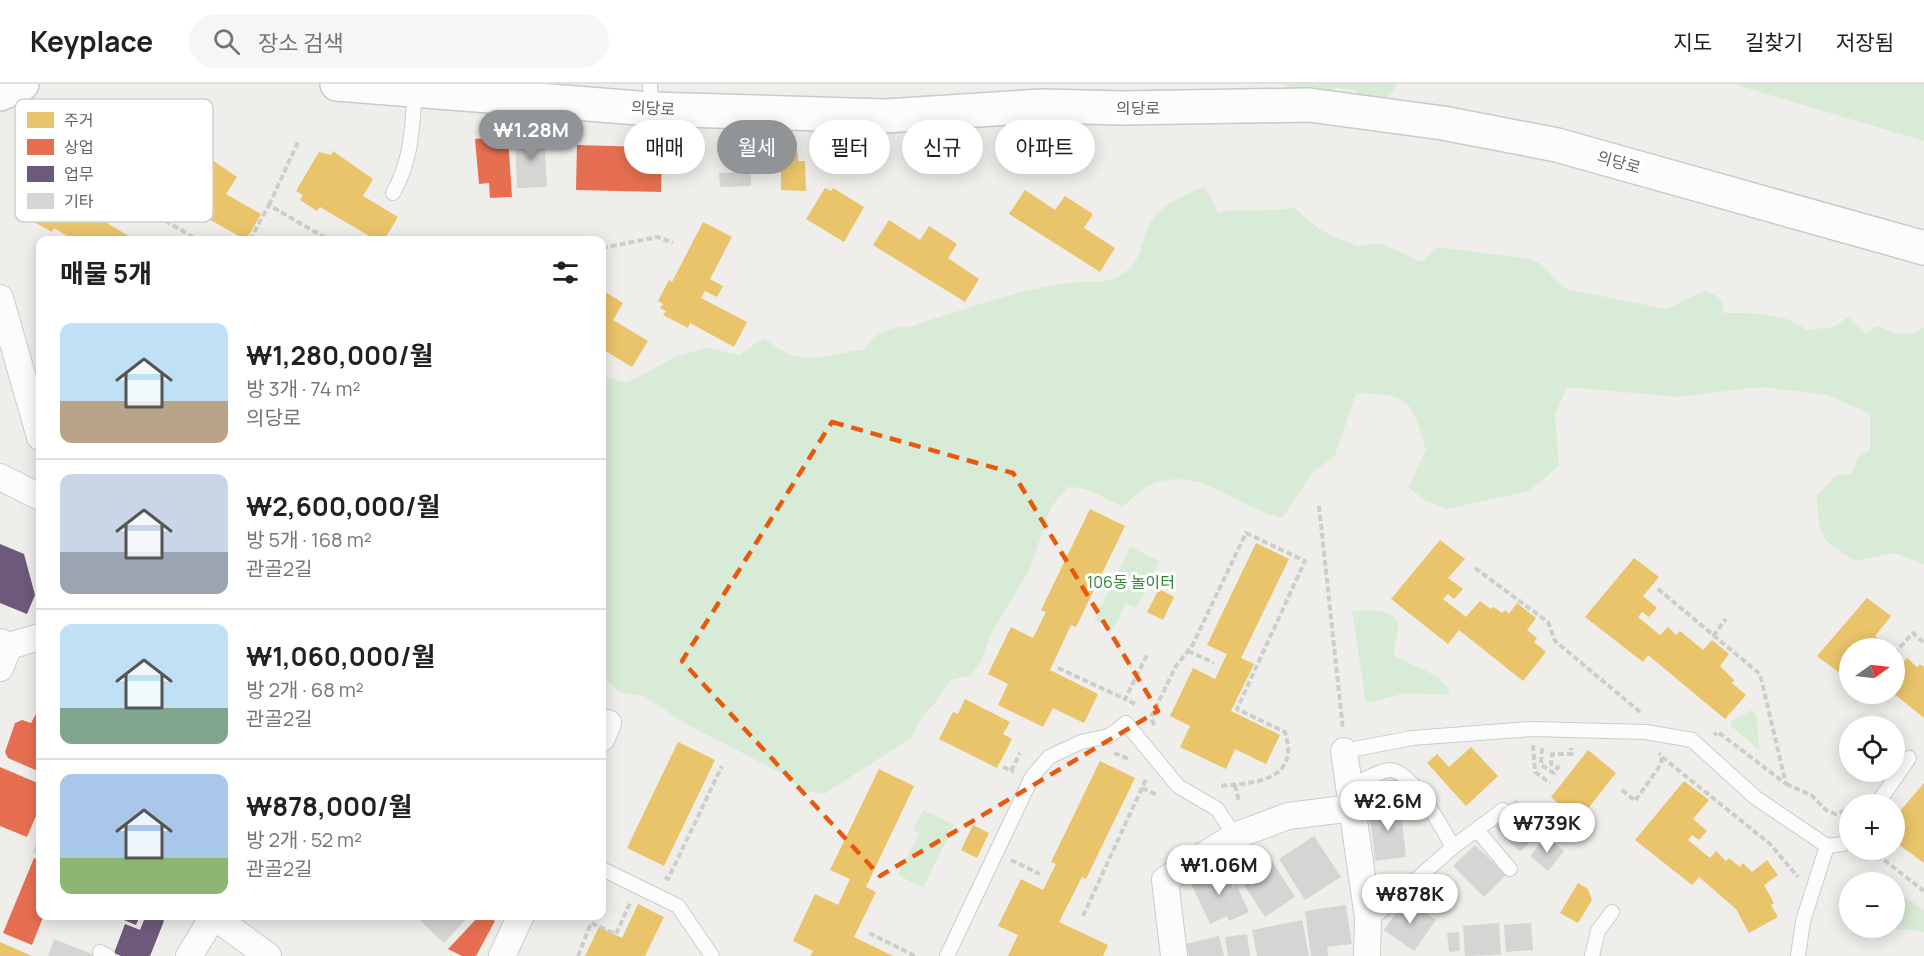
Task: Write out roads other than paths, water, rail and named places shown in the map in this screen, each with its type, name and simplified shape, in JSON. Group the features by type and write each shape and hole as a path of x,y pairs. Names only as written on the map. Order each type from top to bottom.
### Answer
{"main road":[{"path":"0,94 22,84"},
{"name":"의당로","path":"337,84 415,90 650,96 885,116 1042,106 1123,108 1310,105 1443,123 1557,145 1924,248"}],"street":[{"path":"0,298 36,423"},
{"path":"0,477 36,495"},
{"path":"3,652 36,638"},
{"path":"1344,751 1368,918 1367,956"},
{"path":"1174,956 1165,880 1235,836 1288,816 1352,798"},
{"path":"189,956 210,920"},
{"path":"218,920 268,956"},
{"path":"501,956 519,920"}],"lane":[{"path":"393,193 404,174 411,149 415,90"},
{"path":"947,956 1032,777 1049,757 1081,742 1109,736 1126,723 1178,786 1217,809 1235,836"},
{"path":"1344,751 1412,738 1531,729 1646,732 1692,740 1756,798 1827,846 1839,844"},
{"path":"1884,794 1909,758"},
{"path":"1352,798 1390,770 1402,773 1429,807 1454,848"},
{"path":"1368,918 1380,912 1454,848 1503,810"},
{"path":"1477,830 1510,869"},
{"path":"1798,956 1803,921 1827,846"},
{"path":"606,871 678,906 712,956"},
{"path":"1592,956 1598,931 1612,912"}],"park label":[{"name":"106동 놀이터","path":"1131,582"}]}
